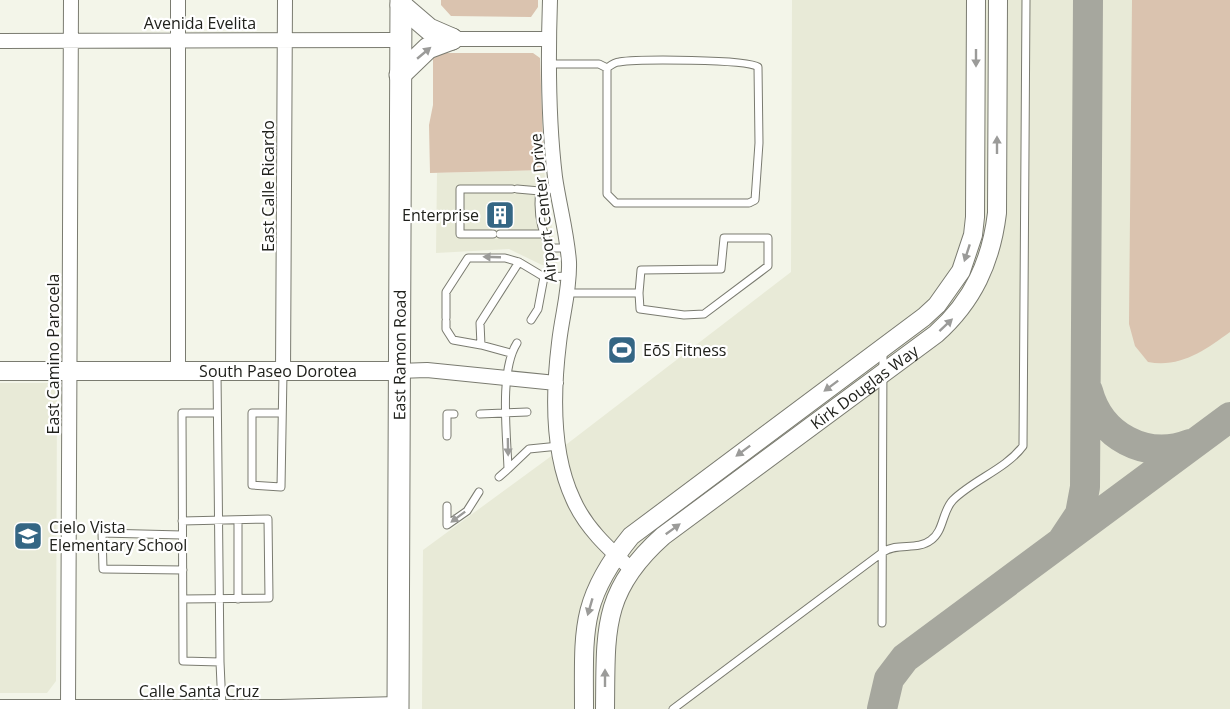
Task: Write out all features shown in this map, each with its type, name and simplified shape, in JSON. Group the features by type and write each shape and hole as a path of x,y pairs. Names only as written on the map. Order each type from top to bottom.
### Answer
{"main road":[{"path":"401,3 429,29 452,39"},
{"name":"East Ramon Road","path":"398,707 401,3"},
{"path":"400,75 428,48 452,39"}],"street":[{"name":"East Camino Parocela","path":"68,708 71,0"},
{"path":"178,0 178,373"},
{"name":"East Calle Ricardo","path":"283,373 285,0"},
{"name":"Airport Center Drive","path":"550,0 549,64 557,188 567,248 568,276 556,383 559,446 573,500 586,522 615,555 630,568"},
{"name":"Kirk Douglas Way","path":"584,709 587,617 602,575 631,536 937,305 955,280 968,253 975,218 976,0"},
{"name":"Kirk Douglas Way","path":"605,709 606,636 609,617 615,596 630,568 663,536 936,334 962,309 980,279 992,246 997,213 998,0"},
{"name":"Avenida Evelita","path":"0,41 178,38 400,40"},
{"path":"452,39 549,39"},
{"name":"South Paseo Dorotea","path":"0,371 283,373 427,370 556,383"},
{"name":"Calle Santa Cruz","path":"0,707 398,707"}],"lane":[{"path":"672,709 882,552 894,546 922,545 932,540 939,531 952,502 1017,453 1024,441 1026,0"},
{"path":"641,61 742,62 752,63 758,67 760,73 759,131 755,200 749,203 661,204 616,203 610,198 607,194 607,68 617,62 641,61"},
{"path":"549,64 599,64 607,68"},
{"path":"543,234 460,234 460,189 540,191 557,188"},
{"path":"540,191 538,203 543,234 550,248 567,248"},
{"path":"724,238 768,238 768,266 704,314 684,315 640,309 639,292 641,270 721,269 724,238"},
{"path":"510,353 453,340 446,329 447,292 468,258 506,258 519,262 544,277 568,276"},
{"path":"481,345 480,323 519,262"},
{"path":"531,320 538,309 544,277"},
{"path":"567,293 639,292"},
{"path":"508,469 508,378 510,353 517,343"},
{"path":"882,348 882,623"},
{"path":"217,373 222,707"},
{"path":"282,413 252,413 252,485 281,486 283,373"},
{"path":"480,414 527,412"},
{"path":"217,413 182,413 183,661 220,662"},
{"path":"447,436 447,414 454,414"},
{"path":"499,477 529,446 559,446"},
{"path":"447,506 447,525 467,511 480,492"},
{"path":"182,521 268,519 269,598 183,599"},
{"path":"238,520 238,598"},
{"path":"182,535 102,533 103,569 183,570"}],"shaded area":[{"path":"441,0 538,0 538,7 531,17 451,16 441,5"},
{"path":"792,0 1230,0 1230,709 422,709 423,550 550,457 791,272"},
{"path":"1132,0 1230,0 1230,332 1202,351 1171,362 1148,362 1135,346 1129,324"},
{"path":"437,53 533,53 540,58 544,170 430,173 429,125 433,105 433,58"},
{"path":"544,170 557,265 542,265 509,249 436,253 437,173"},
{"name":"Cielo Vista Elementary School","path":"0,383 49,383 57,391 56,681 47,693 0,693"}],"taxiway":[{"path":"1062,541 1080,514 1085,487 1088,0"},
{"path":"1088,391 1103,421 1127,441 1142,447 1157,449 1190,444"},
{"path":"882,709 889,679 905,658 1230,417"}],"place":[{"name":"Enterprise","path":"500,215"},
{"name":"EōS Fitness","path":"622,350"},
{"name":"Cielo Vista Elementary School","path":"28,536"}]}
